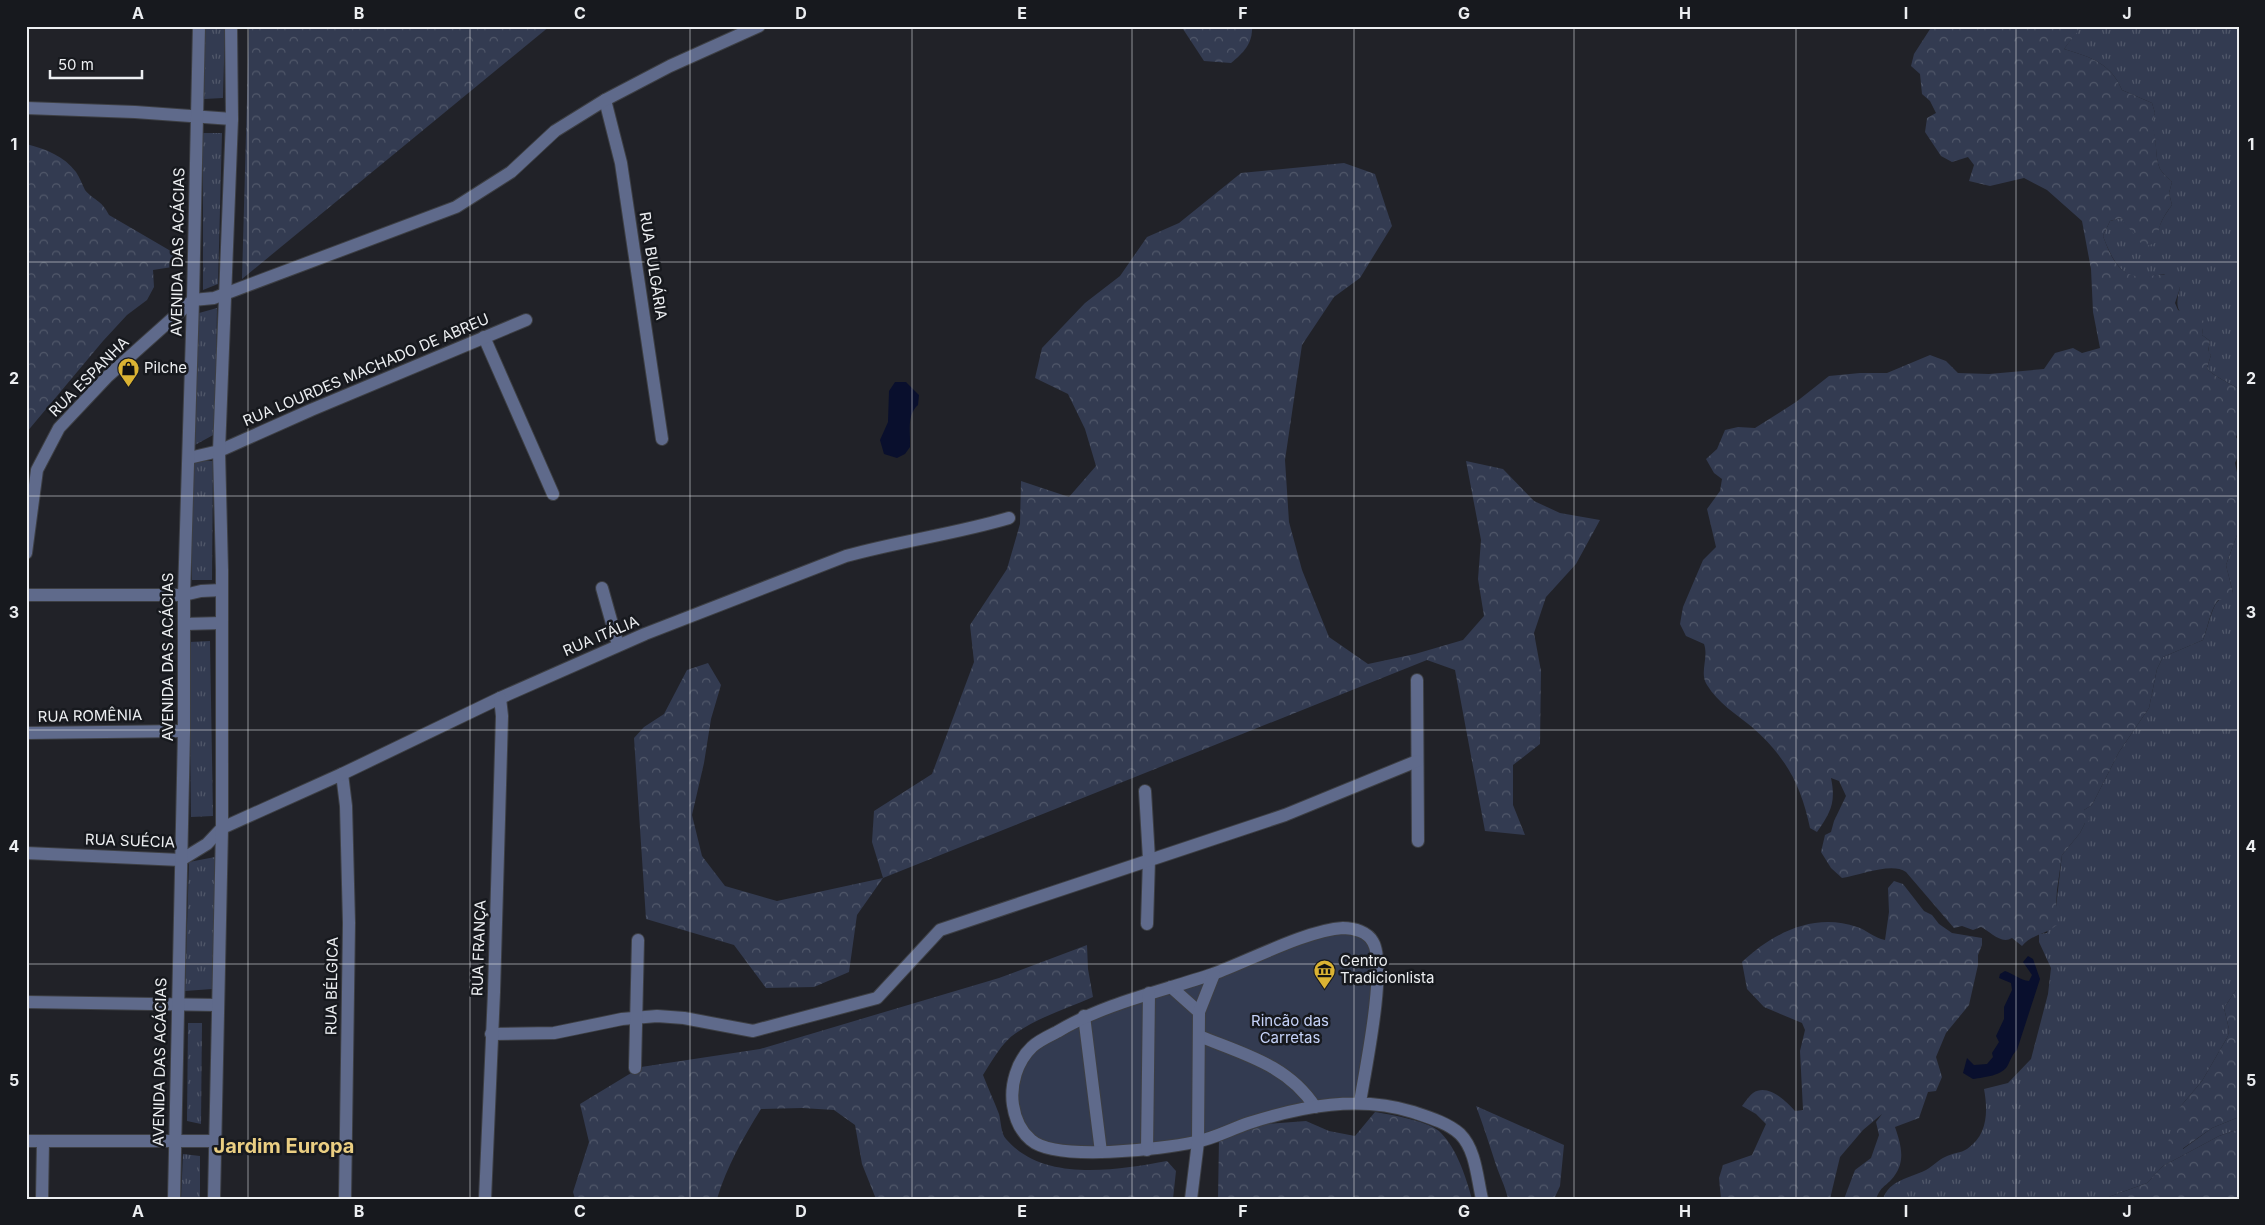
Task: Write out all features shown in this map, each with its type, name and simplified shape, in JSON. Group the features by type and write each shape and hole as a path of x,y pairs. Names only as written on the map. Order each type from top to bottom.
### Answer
{"street":[{"name":"AVENIDA DAS ACÁCIAS","path":"174,1199 184,731 184,595 199,26"},
{"path":"214,1199 222,828 219,296 232,119 232,26"},
{"path":"193,300 219,296 456,207 511,172 554,131 605,100 670,66 759,26"},
{"name":"RUA BULGÁRIA","path":"605,100 621,163 662,439"},
{"path":"26,108 232,119"},
{"name":"RUA ESPANHA","path":"26,553 37,470 59,428 108,376 193,300"},
{"name":"RUA LOURDES MACHADO DE ABREU","path":"189,458 219,452 311,410 526,320"},
{"path":"484,337 553,494"},
{"name":"RUA ITÁLIA","path":"222,828 618,645 846,556 873,548 966,531 1009,518"},
{"path":"602,588 618,645"},
{"path":"26,595 184,595 201,591 222,590"},
{"path":"184,624 222,623"},
{"path":"1417,680 1418,841"},
{"name":"RUA FRANÇA","path":"485,1199 497,894 502,716 500,698"},
{"name":"RUA ROMÊNIA","path":"26,733 184,731"},
{"path":"491,1034 554,1033 657,1016 684,1018 753,1031 877,998 940,930 1285,815 1417,761"},
{"name":"RUA BÉLGICA","path":"342,774 346,806 349,924 345,1199"},
{"path":"1145,791 1149,859 1147,924"},
{"name":"RUA SUÉCIA","path":"26,853 181,860 207,844 222,828"},
{"path":"1360,1102 1374,1012 1378,965 1373,942 1363,931 1344,928 1310,936 1214,974 1149,993 1084,1016 1032,1047 1014,1075 1012,1104 1019,1127 1033,1142 1073,1153 1147,1150 1198,1142 1251,1122 1315,1107 1360,1102 1397,1107 1436,1120 1460,1134 1472,1154 1482,1199"},
{"path":"635,1068 638,940"},
{"path":"1190,1199 1198,1142 1199,1012 1214,974"},
{"path":"1171,987 1199,1012"},
{"path":"1147,1150 1149,993"},
{"path":"26,1002 218,1004"},
{"path":"1084,1016 1101,1152"},
{"path":"1199,1036 1266,1063 1305,1091 1315,1107"},
{"path":"42,1199 43,1140"},
{"path":"26,1141 175,1143 215,1141"}],"green space":[{"path":"205,26 225,26 223,98 204,99"},
{"path":"249,26 550,26 242,279"},
{"path":"1181,26 1252,26 1252,32 1246,48 1231,63 1204,61"},
{"path":"1932,26 2082,26 2064,49 2099,62 2112,73 2122,90 2152,103 2155,113 2152,125 2157,158 2160,169 2172,182 2169,193 2172,205 2161,222 2158,242 2144,247 2121,218 2110,221 2103,236 2114,261 2125,272 2141,277 2160,274 2170,276 2173,279 2180,288 2175,303 2178,310 2204,321 2202,335 2210,341 2208,351 2211,355 2207,368 2239,389 2239,430 2236,437 2239,442 2239,454 2235,463 2239,482 2239,518 2237,535 2226,565 2233,593 2228,600 2218,600 2215,604 2203,640 2163,657 2157,669 2149,708 2119,752 2092,805 2084,810 2090,820 2085,823 2080,833 2062,855 2057,890 2057,925 2030,939 2022,946 2012,938 2008,940 2000,939 1981,927 1973,930 1962,926 1954,928 1906,872 1900,869 1876,870 1842,878 1831,868 1821,852 1825,835 1831,832 1846,796 1839,781 1831,778 1833,794 1831,806 1817,832 1810,828 1797,785 1783,761 1764,738 1722,703 1707,685 1704,676 1704,644 1686,636 1680,624 1683,607 1703,560 1716,547 1707,509 1720,491 1722,479 1714,473 1706,459 1717,449 1725,430 1738,427 1755,428 1796,402 1829,376 1887,373 1930,355 1946,361 1958,373 1989,374 2044,369 2055,353 2073,348 2082,353 2100,348 2093,312 2091,269 2082,221 2047,190 2024,178 1990,186 1969,181 1974,165 1968,157 1952,162 1941,156 1925,132 1927,118 1936,113 1930,101 1922,94 1920,74 1911,66 1914,54"},
{"path":"2081,26 2239,26 2239,389 2207,368 2211,355 2208,352 2210,341 2202,335 2203,327 2185,316 2178,309 2180,288 2164,274 2146,278 2133,277 2116,263 2108,249 2103,236 2110,221 2121,218 2133,231 2157,242 2161,222 2172,205 2169,193 2172,182 2161,171 2158,164 2155,136 2151,125 2155,113 2152,103 2122,90 2112,73 2099,62 2064,49"},
{"path":"203,133 222,133 218,284 203,290"},
{"path":"26,144 41,148 60,157 71,166 88,194 103,206 109,215 181,257 172,267 153,270 154,287 147,300 127,315 103,341 26,433"},
{"path":"1344,163 1375,174 1392,226 1360,278 1334,297 1302,345 1285,460 1289,522 1302,570 1329,637 1368,664 1415,654 1463,640 1484,616 1478,579 1481,540 1466,461 1503,469 1534,501 1560,513 1600,520 1576,564 1546,597 1534,633 1541,671 1540,744 1513,765 1513,805 1525,835 1485,831 1455,670 1427,660 883,878 872,842 874,811 932,774 974,662 970,625 1007,569 1020,524 1021,481 1069,497 1096,466 1085,429 1068,394 1035,378 1042,348 1085,303 1120,276 1147,237 1179,223 1241,173"},
{"path":"217,308 215,434 195,445 199,313"},
{"path":"192,461 213,461 212,580 192,580"},
{"path":"2239,518 2239,990 2236,990 2224,1008 2229,1029 2228,1036 2202,1081 2180,1107 2183,1149 2212,1128 2239,1117 2239,1129 2219,1136 2163,1166 2147,1183 2103,1199 1883,1199 1890,1188 1901,1180 1926,1170 1940,1160 1965,1150 1974,1143 1983,1130 1985,1122 1984,1089 2008,1083 2031,1059 2048,994 2051,968 2039,942 2039,934 2047,933 2056,907 2062,855 2080,833 2085,823 2084,810 2092,805 2119,752 2149,708 2157,669 2163,657 2203,640 2216,604 2221,598 2233,593 2226,565 2237,535"},
{"path":"210,641 213,816 191,817 189,642"},
{"path":"708,663 721,685 711,719 704,763 692,815 702,856 725,886 777,901 883,878 857,915 849,972 814,987 766,988 734,945 646,919 634,738 644,727 664,714 687,670"},
{"path":"215,857 212,989 185,991 189,862"},
{"path":"1894,881 1903,884 1924,911 1932,915 1939,924 1952,933 1982,938 1969,1005 1946,1033 1936,1057 1942,1077 1936,1091 1928,1092 1919,1118 1895,1127 1901,1147 1901,1161 1896,1174 1881,1190 1876,1199 1844,1199 1855,1170 1871,1158 1879,1135 1876,1122 1882,1114 1863,1130 1840,1157 1830,1199 1721,1199 1719,1178 1723,1165 1752,1155 1766,1124 1756,1114 1742,1106 1750,1096 1759,1090 1765,1090 1782,1098 1795,1111 1803,1110 1800,1051 1805,1030 1802,1023 1764,1007 1747,989 1742,962 1767,942 1781,934 1810,924 1825,922 1841,923 1861,928 1877,938 1885,940 1889,912 1888,888"},
{"name":"Rincão das Carretas","path":"1363,931 1378,965 1360,1102 1315,1107 1198,1142 1073,1153 1033,1142 1019,1127 1014,1075 1032,1047 1084,1016 1310,936"},
{"path":"1087,945 1088,969 1093,997 1044,1017 1016,1033 1002,1047 983,1075 999,1114 1004,1137 1022,1153 1040,1162 1060,1168 1082,1170 1126,1168 1167,1161 1176,1171 1173,1199 876,1199 862,1164 855,1125 834,1110 802,1108 761,1109 736,1152 717,1199 575,1199 573,1192 589,1142 580,1104 641,1067 760,1049 999,978"},
{"path":"2236,990 2239,990 2239,1117 2212,1128 2182,1149 2168,1142 2180,1107 2202,1081 2228,1036 2229,1029 2224,1008"},
{"path":"188,1023 202,1023 201,1124 187,1121"},
{"path":"1476,1106 1564,1145 1560,1186 1554,1199 1508,1199"},
{"path":"1375,1112 1420,1122 1441,1133 1456,1155 1472,1199 1218,1199 1219,1139 1268,1124 1306,1121 1329,1131 1355,1136"},
{"path":"2239,1129 2239,1199 2103,1199 2147,1183 2163,1166 2219,1136"},
{"path":"183,1154 200,1156 200,1199 181,1199"}],"shaded area":[{"path":"895,382 906,382 919,395 918,405 910,419 910,447 905,454 897,458 884,454 880,440 888,422 889,391"},
{"path":"2028,956 2033,959 2040,979 2017,1050 2002,1072 1973,1079 1963,1073 1967,1058 1974,1065 1987,1064 1993,1057 1992,1053 1999,1042 1996,1036 2004,1019 2004,1007 2012,990 2011,983 1999,978 2000,974 2005,971 2029,981 2032,975 2023,962"}],"place":[{"name":"Pilche","path":"128,387"},
{"name":"Centro Tradicionlista","path":"1324,989"}],"district":[{"name":"Jardim Europa","path":"284,1146"}]}
